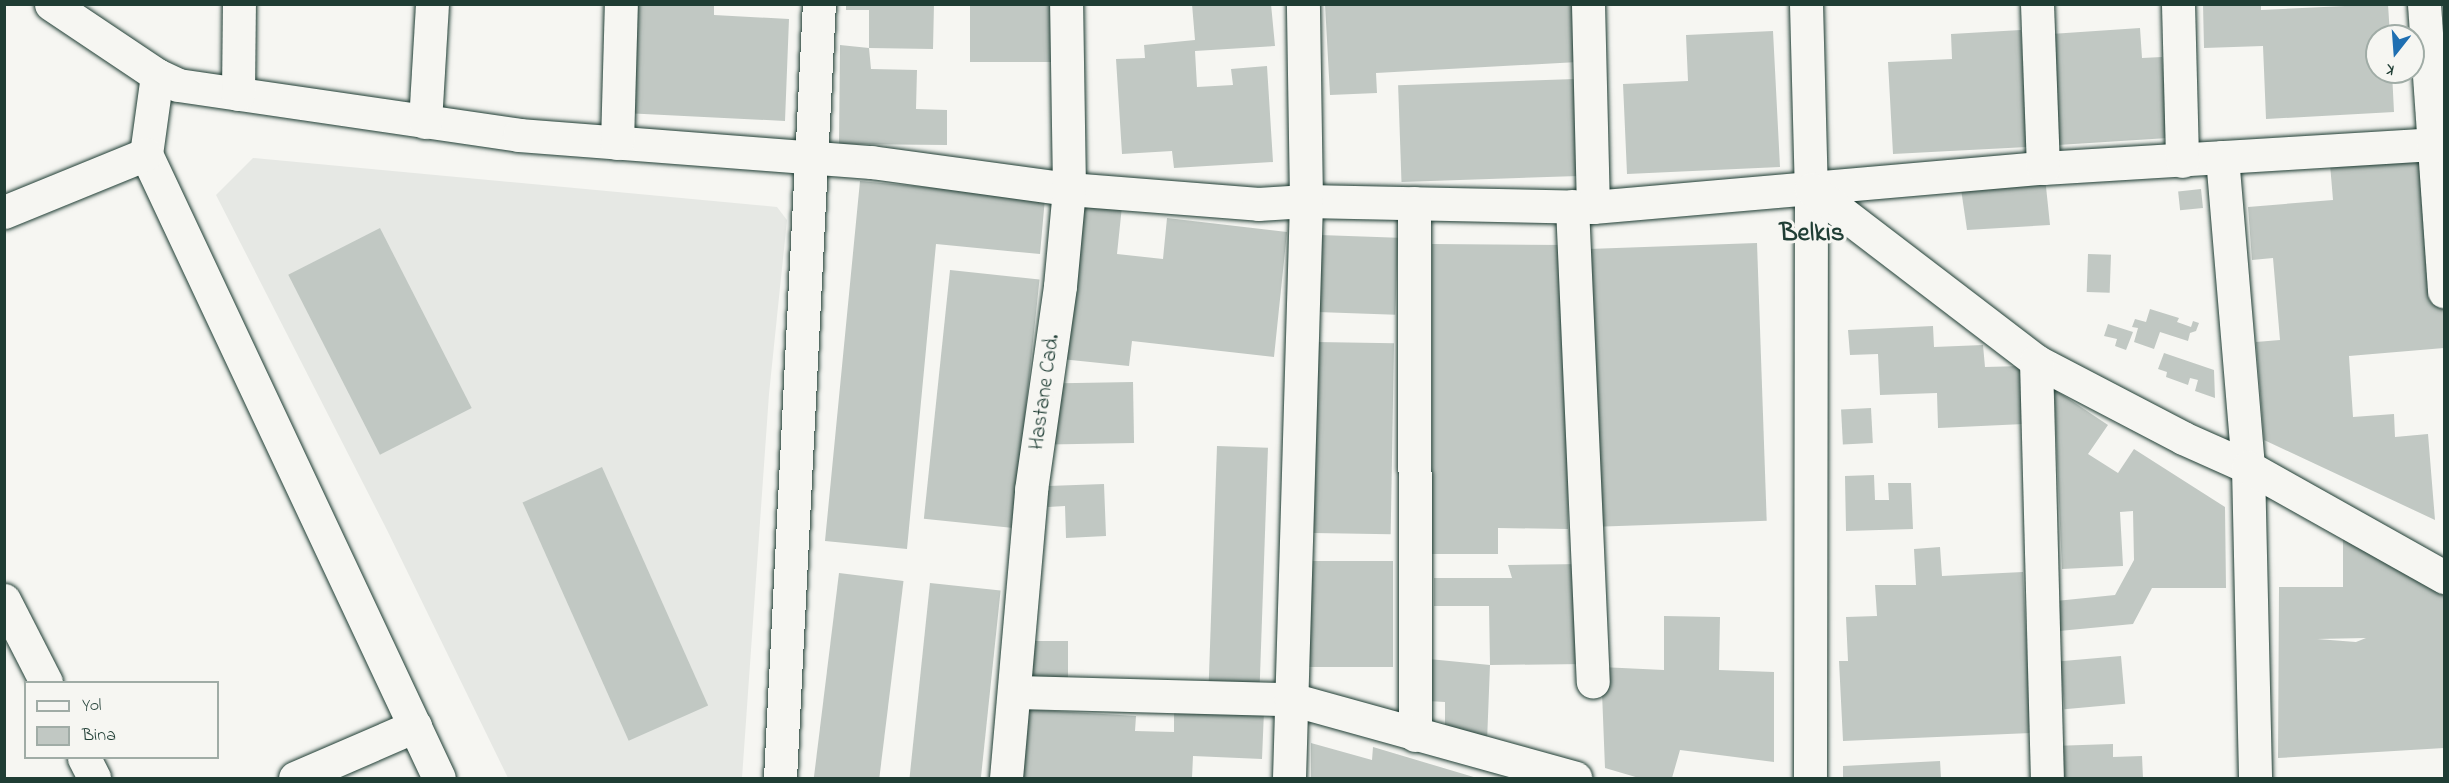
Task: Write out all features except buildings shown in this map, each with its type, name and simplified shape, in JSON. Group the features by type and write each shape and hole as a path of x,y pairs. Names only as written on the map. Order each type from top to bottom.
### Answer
{"street":[{"path":"51,4 157,75 178,85 519,135 871,162 1069,189 1258,204 1306,201 1583,206 1811,189 2043,168 2439,145"},
{"path":"238,94 239,4"},
{"path":"425,122 432,4"},
{"path":"617,143 621,4"},
{"path":"780,778 819,4"},
{"name":"Hastane Cad.","path":"1006,778 1031,490 1060,286 1069,189 1066,4"},
{"path":"1289,778 1306,201 1303,4"},
{"path":"1588,4 1583,206 1593,682"},
{"path":"1806,4 1811,189 1810,778"},
{"path":"2037,4 2043,168"},
{"path":"2178,4 2182,161"},
{"path":"2424,4 2439,145 2445,291"},
{"path":"157,75 146,154 439,778"},
{"path":"4,212 146,154"},
{"path":"2222,157 2248,467 2255,778"},
{"path":"1811,189 2036,361 2182,438 2248,467 2445,577"},
{"path":"1414,203 1414,735"},
{"path":"2036,361 2047,778"},
{"path":"4,600 45,681"},
{"path":"1015,692 1291,699 1542,774 1575,778"},
{"path":"295,778 415,726"},
{"path":"84,759 94,778"}],"shaded area":[{"path":"253,158 777,207 787,220 769,394 742,778 508,778 387,530 216,195"}],"district":[{"name":"Belkıs","path":"1812,234"}]}
